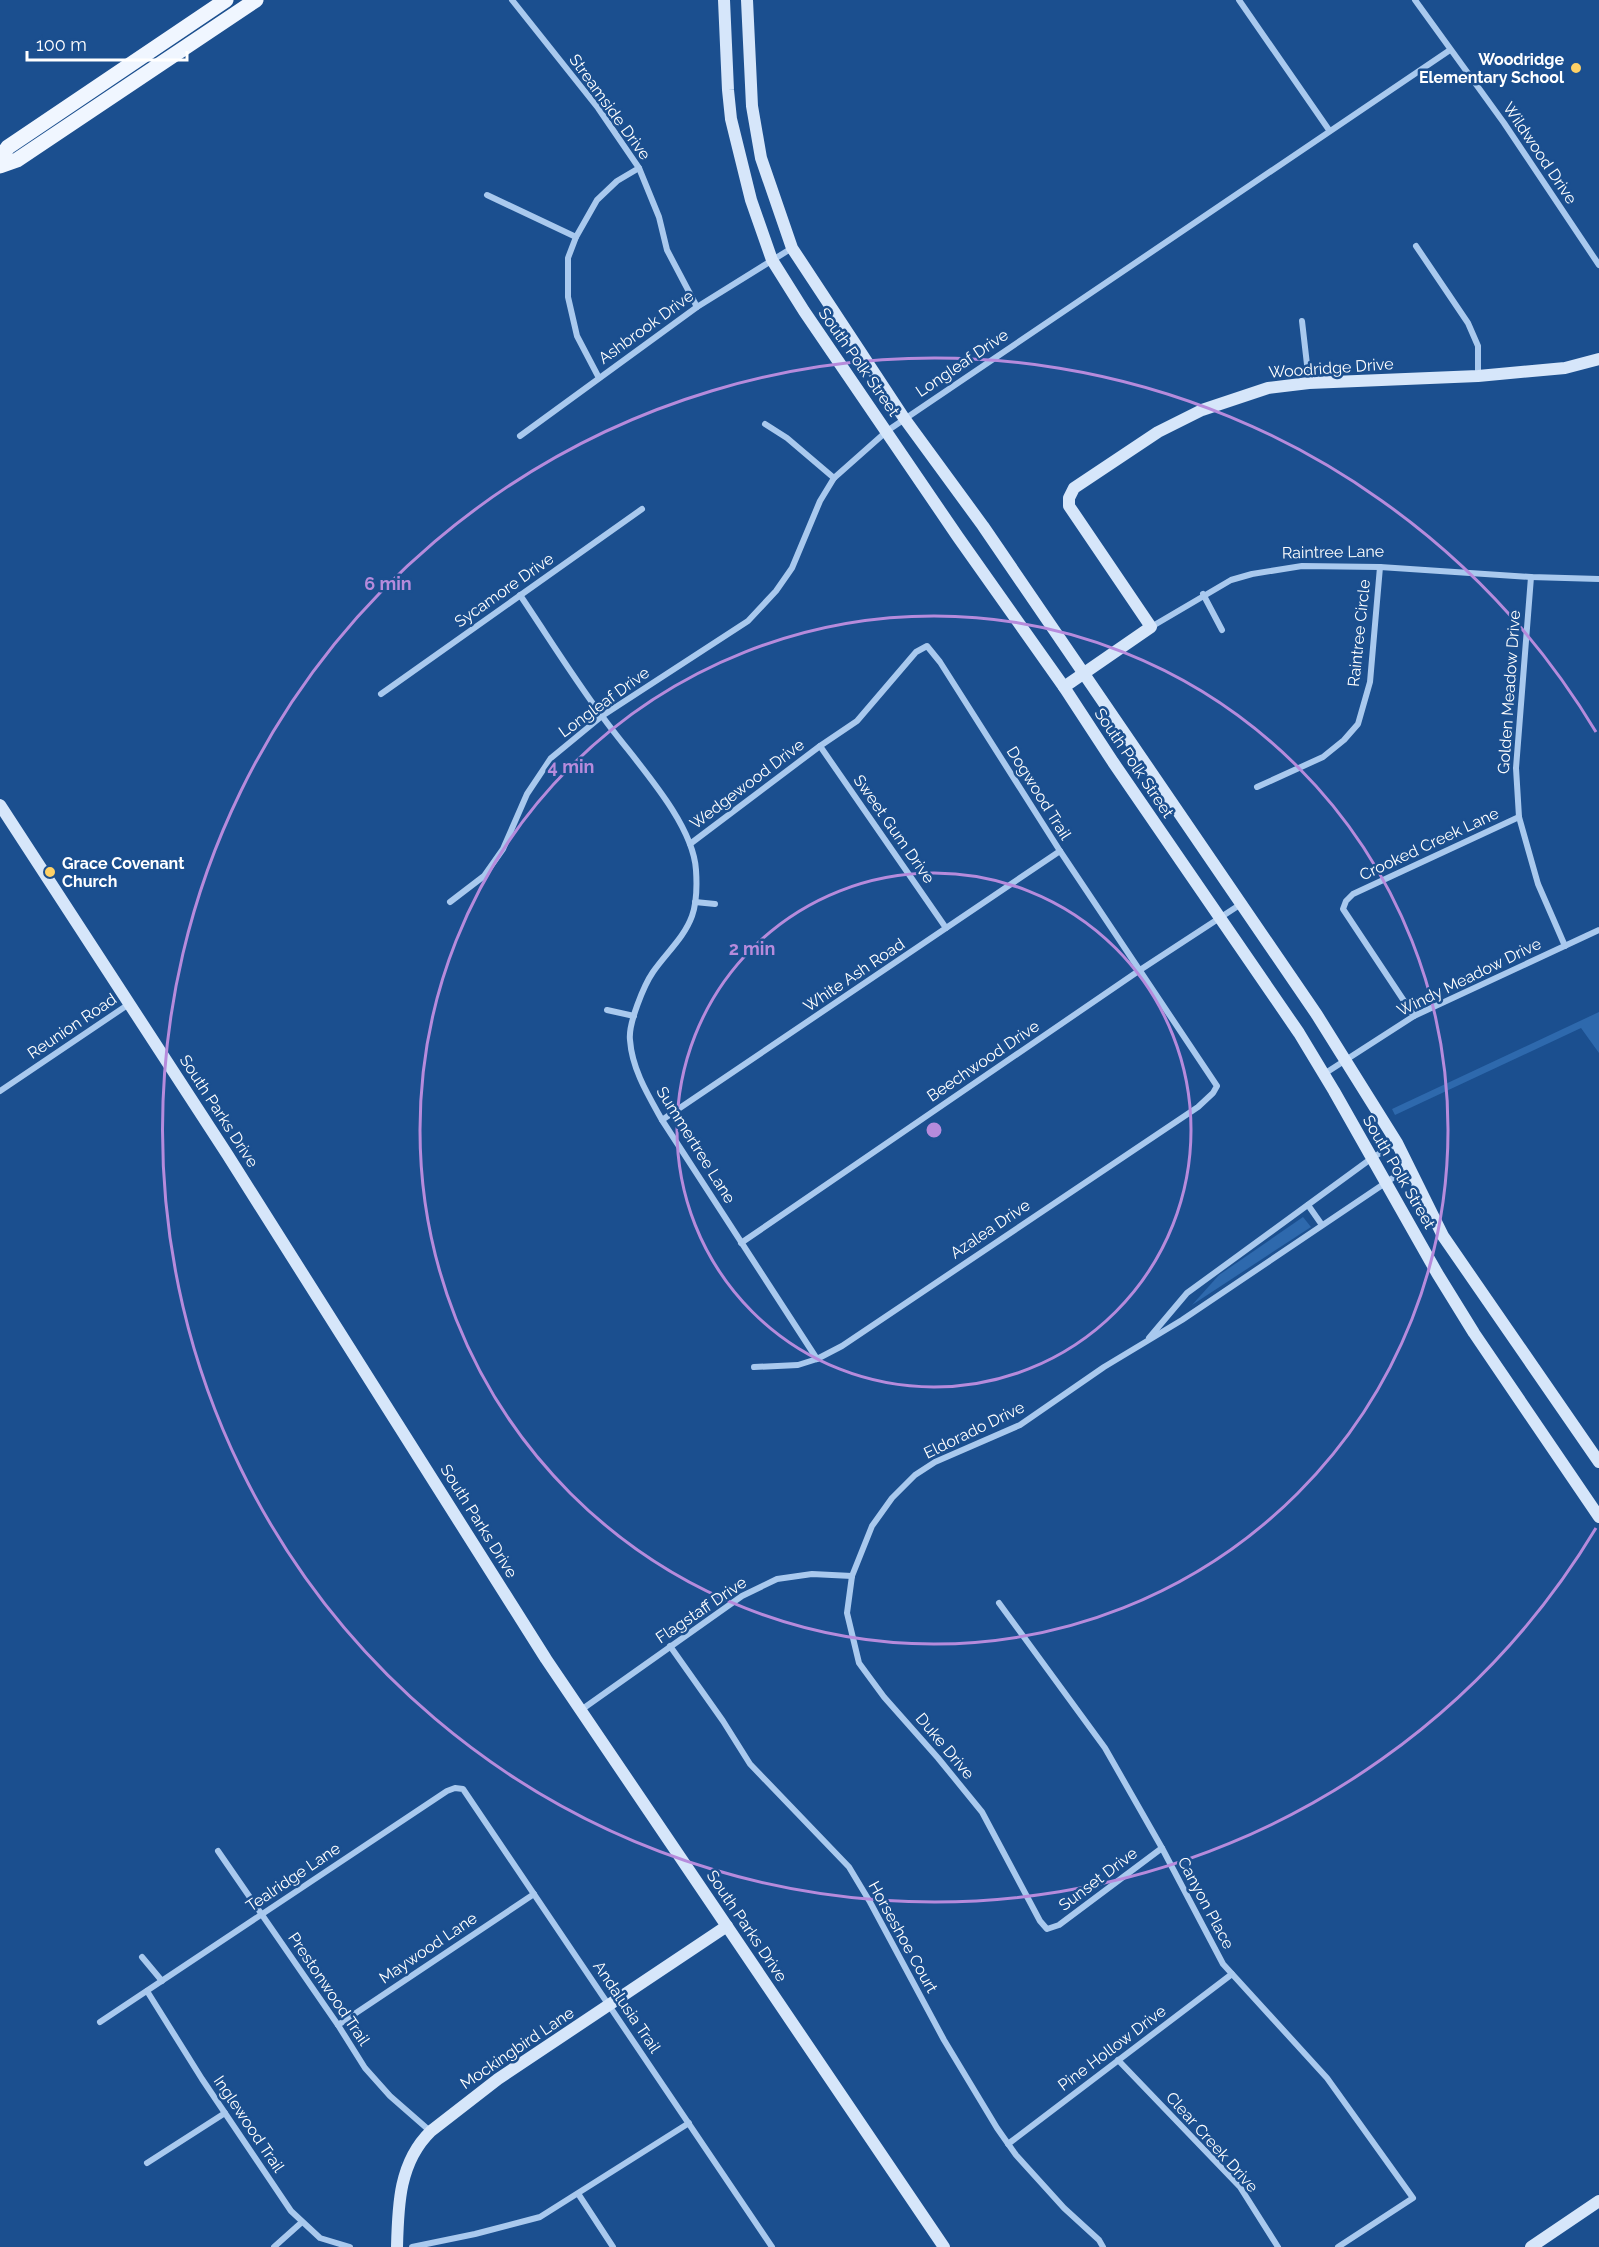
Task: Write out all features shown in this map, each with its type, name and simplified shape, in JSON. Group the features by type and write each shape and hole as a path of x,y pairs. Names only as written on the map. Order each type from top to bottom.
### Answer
{"main road":[{"path":"0,158 8,147 226,0"},
{"path":"0,166 17,160 256,0"},
{"name":"South Polk Street","path":"724,0 731,119 751,200 772,260 804,311 958,537 1064,687 1299,1034 1474,1333 1599,1517"},
{"name":"South Polk Street","path":"747,0 752,106 761,158 792,248 904,418 983,526 1242,903 1397,1143 1443,1236 1599,1462"},
{"name":"Woodridge Drive","path":"1151,627 1069,506 1069,498 1074,488 1158,432 1202,410 1268,388 1309,383 1478,376 1565,368 1599,358"},
{"name":"Raintree Lane","path":"1064,687 1151,627"},
{"name":"South Parks Drive","path":"0,805 239,1173 546,1659 944,2247"},
{"name":"Mockingbird Lane","path":"397,2247 398,2206 404,2174 422,2140 431,2131 498,2079 727,1926"},
{"path":"1531,2247 1599,2201"}],"street":[{"name":"Streamside Drive","path":"513,0 598,108 639,168 659,217 667,250 697,307"},
{"path":"1239,0 1329,130"},
{"name":"Wildwood Drive","path":"1415,0 1504,123 1599,265"},
{"name":"Longleaf Drive","path":"450,902 484,876 503,849 527,794 551,758 602,717 748,621 777,591 792,568 820,501 834,478 886,431 1450,50"},
{"path":"599,378 577,336 568,297 568,258 576,237 597,200 617,181 639,168"},
{"path":"487,195 576,237"},
{"path":"1416,246 1468,323 1478,346 1478,376"},
{"name":"Ashbrook Drive","path":"519,436 697,307 792,248"},
{"path":"1302,321 1309,383"},
{"path":"765,424 787,438 834,478"},
{"name":"Sycamore Drive","path":"381,694 642,509"},
{"name":"Raintree Lane","path":"1151,627 1203,594 1231,580 1252,574 1302,566 1380,567 1599,579"},
{"name":"Raintree Circle","path":"1257,787 1323,757 1344,740 1358,724 1370,682 1380,567"},
{"name":"Golden Meadow Drive","path":"1530,577 1516,768 1519,817 1538,884 1565,946"},
{"path":"1203,594 1222,630"},
{"name":"Summertree Lane","path":"520,595 602,717 652,780 690,844 696,868 692,916 676,945 652,972 634,1016 630,1040 641,1083 662,1120 817,1359"},
{"name":"Dogwood Trail","path":"820,746 857,721 916,652 927,646 940,662 1060,851 1211,1077"},
{"name":"Wedgewood Drive","path":"690,844 820,746"},
{"name":"Sweet Gum Drive","path":"820,746 946,928"},
{"name":"Crooked Creek Lane","path":"1414,1016 1344,909 1346,901 1353,894 1519,817"},
{"name":"White Ash Road","path":"662,1120 1060,851"},
{"path":"694,902 715,904"},
{"name":"Beechwood Drive","path":"741,1243 1140,970 1242,903"},
{"name":"Windy Meadow Drive","path":"1324,1074 1414,1016 1599,930"},
{"name":"Reunion Road","path":"0,1091 129,1004"},
{"path":"607,1010 634,1016"},
{"name":"Azalea Drive","path":"754,1367 798,1365 817,1359 842,1346 1198,1107 1217,1086 1211,1077"},
{"name":"Eldorado Drive","path":"1145,1343 1187,1293 1372,1158 1397,1143"},
{"name":"Eldorado Drive","path":"852,1576 872,1526 892,1498 915,1475 935,1462 1020,1425 1182,1320 1409,1167"},
{"path":"1308,1205 1322,1225"},
{"name":"Flagstaff Drive","path":"581,1710 742,1596 777,1579 812,1574 852,1576"},
{"name":"Duke Drive","path":"852,1576 848,1613 859,1663 884,1697 982,1812 1040,1922 1047,1929"},
{"name":"Canyon Place","path":"999,1603 1106,1748 1223,1964 1327,2078 1413,2198 1338,2247"},
{"name":"Horseshoe Court","path":"670,1646 750,1764 849,1868 870,1902 944,2040 1008,2144 1064,2208 1099,2240 1102,2247"},
{"name":"Andalusia Trail","path":"455,1788 463,1789 468,1794 772,2247"},
{"name":"Tealridge Lane","path":"100,2022 447,1791 455,1788"},
{"name":"Sunset Drive","path":"1047,1929 1059,1926 1162,1848"},
{"name":"Prestonwood Trail","path":"218,1851 365,2068 390,2096 431,2131"},
{"name":"Maywood Lane","path":"338,2025 534,1894"},
{"path":"142,1957 162,1981"},
{"name":"Pine Hollow Drive","path":"1008,2144 1232,1974"},
{"name":"Inglewood Trail","path":"147,1991 291,2211 320,2238 350,2247"},
{"name":"Clear Creek Drive","path":"1118,2060 1240,2187 1278,2247"},
{"path":"147,2163 225,2113"},
{"path":"412,2247 540,2217 579,2195 689,2123"},
{"path":"579,2195 613,2247"},
{"path":"274,2247 302,2222"}],"shaded area":[{"path":"1599,1012 1599,1053 1581,1028 1395,1115 1392,1109"},
{"path":"1303,1217 1311,1227 1192,1305 1219,1275"}],"place":[{"name":"Woodridge Elementary School","path":"1576,68"},
{"name":"Grace Covenant Church","path":"50,872"}]}
